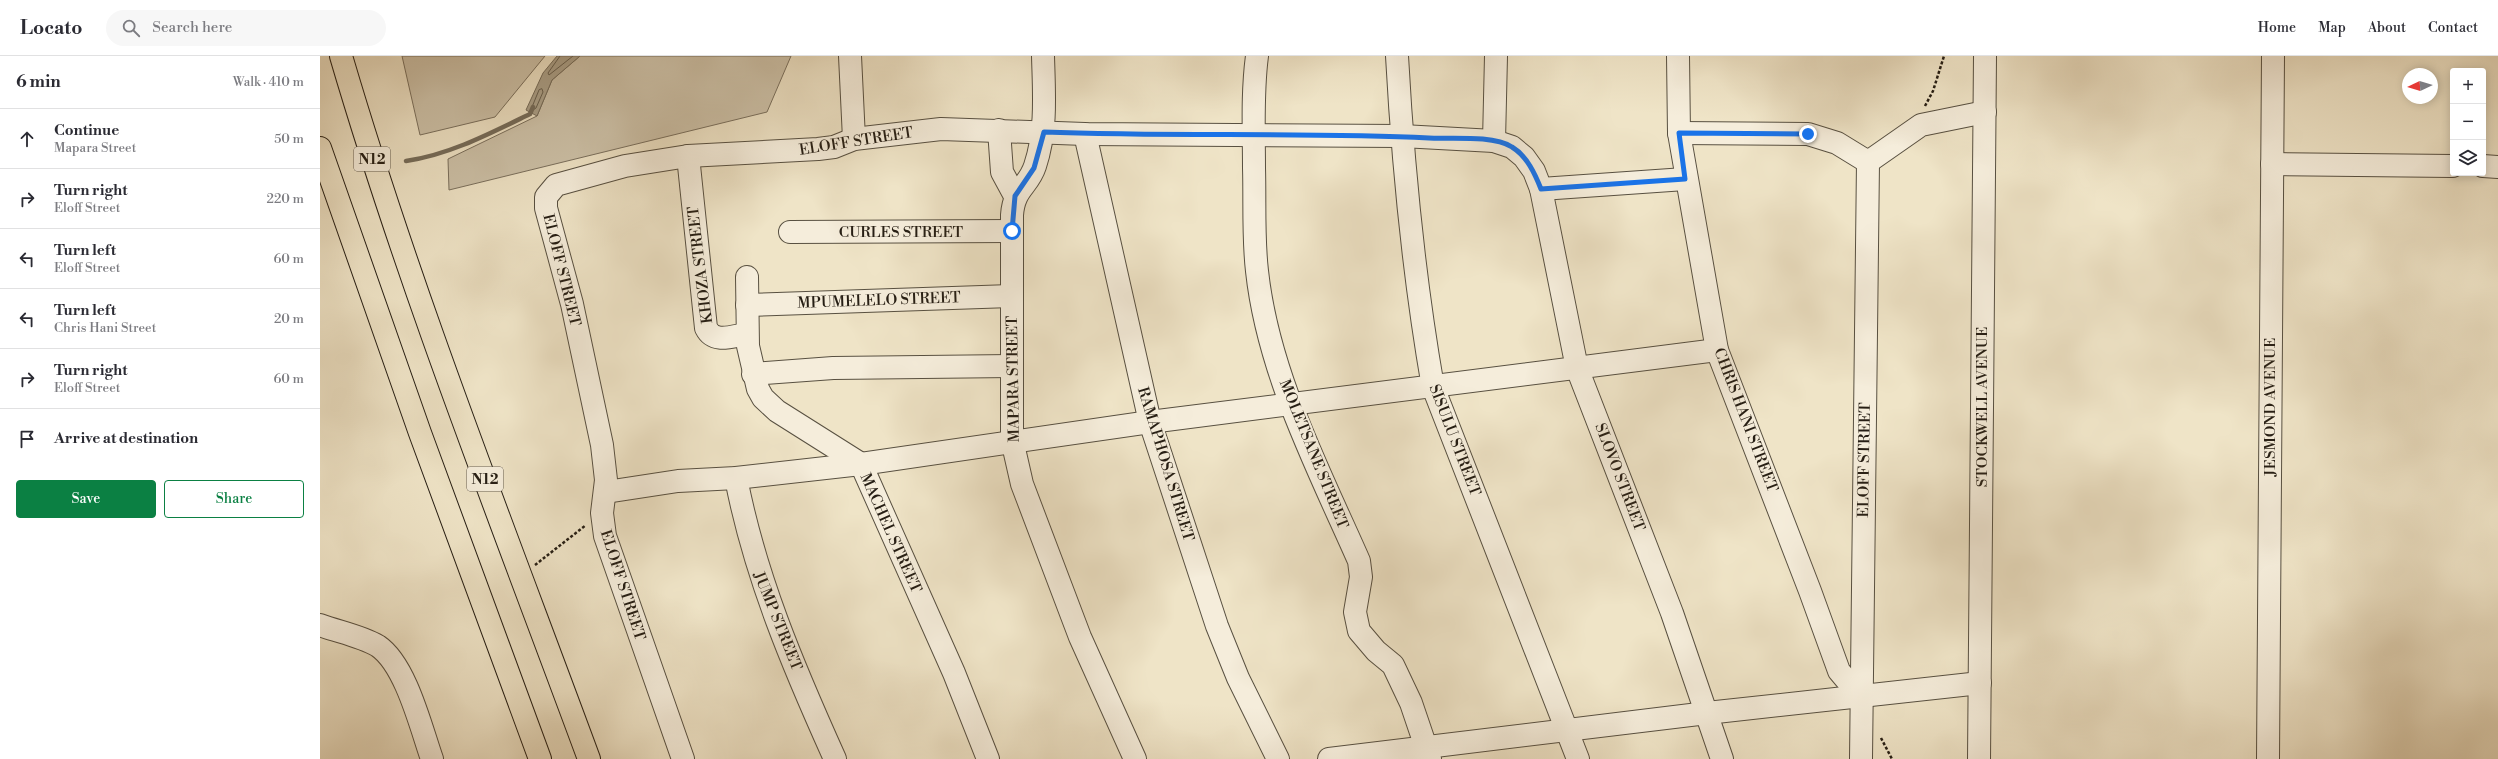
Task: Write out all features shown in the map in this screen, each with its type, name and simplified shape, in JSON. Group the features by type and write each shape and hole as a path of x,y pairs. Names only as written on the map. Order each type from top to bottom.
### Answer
{"highway":[{"name":"N12","path":"341,56 385,199 589,759"},
{"path":"320,148 420,433 540,759"}],"street":[{"path":"850,56 854,139"},
{"name":"MAPARA STREET","path":"1043,56 1044,132 1034,168 1015,196 1012,231 1012,440 1022,484 1057,578 1106,698 1135,759"},
{"name":"MOLETSANE STREET","path":"1257,56 1254,135 1257,272 1269,336 1291,405 1359,561 1361,577 1355,612 1359,631 1376,651 1393,665 1411,703 1428,753"},
{"name":"SISULU STREET","path":"1397,56 1402,136 1422,325 1433,387 1568,730 1578,759"},
{"path":"1494,141 1496,56"},
{"name":"CHRIS HANI STREET","path":"1678,56 1679,133 1685,179 1705,273 1717,350 1810,591 1839,671 1860,696"},
{"name":"STOCKWELL AVENUE","path":"1979,759 1985,56"},
{"name":"JESMOND AVENUE","path":"2268,759 2273,56"},
{"path":"1679,133 1808,134 1837,143 1868,162 1913,129 1934,122 1985,112"},
{"name":"ELOFF STREET","path":"683,759 605,536 605,465 594,403 572,304 548,218 546,197 556,185 665,158 818,150 834,147 854,139 929,129 999,130 1085,134 1402,136 1494,141 1512,147 1524,157 1534,171 1541,189"},
{"path":"999,130 1002,172 1015,196"},
{"name":"RAMAPHOSA STREET","path":"1085,134 1150,422 1216,626 1238,678 1278,759"},
{"name":"KHOZA STREET","path":"688,156 706,328 710,335 715,338 747,334"},
{"name":"ELOFF STREET","path":"1861,759 1860,696 1868,162"},
{"path":"2272,164 2450,166"},
{"path":"2486,166 2498,166"},
{"path":"1541,189 1685,179"},
{"name":"SLOVO STREET","path":"1541,189 1577,368 1672,613 1722,759"},
{"name":"CURLES STREET","path":"790,232 1012,231"},
{"name":"MACHEL STREET","path":"746,277 747,334 753,374 758,389 770,405 815,437 861,464 954,673 988,759"},
{"name":"MPUMELELO STREET","path":"747,305 1011,296"},
{"path":"604,502 678,482 736,478 861,464 1012,440 1717,350"},
{"path":"753,374 833,368 1012,366"},
{"name":"JUMP STREET","path":"736,478 744,520 765,593 835,759"},
{"path":"320,625 370,642 387,655 402,678 432,759"},
{"path":"1329,759 1428,753 1568,730 1980,683"}],"path":[{"path":"1913,129 1932,91 1944,56"},
{"path":"520,573 541,563 604,502"}],"shaded area":[{"path":"402,56 545,56 495,117 420,135"},
{"path":"580,56 791,56 767,112 449,190 448,159 537,116 552,80"}],"water":[{"path":"557,56 580,56 552,80 537,116 526,110 543,73"}],"waterway":[{"path":"406,161 454,149 530,114 533,107"}],"route":[{"path":"1012,231 1012,215 1015,196 1028,179 1034,168 1044,132 1085,134 1402,136 1494,141 1512,147 1524,157 1534,171 1541,189 1685,179 1679,133 1745,132 1808,134"}]}
